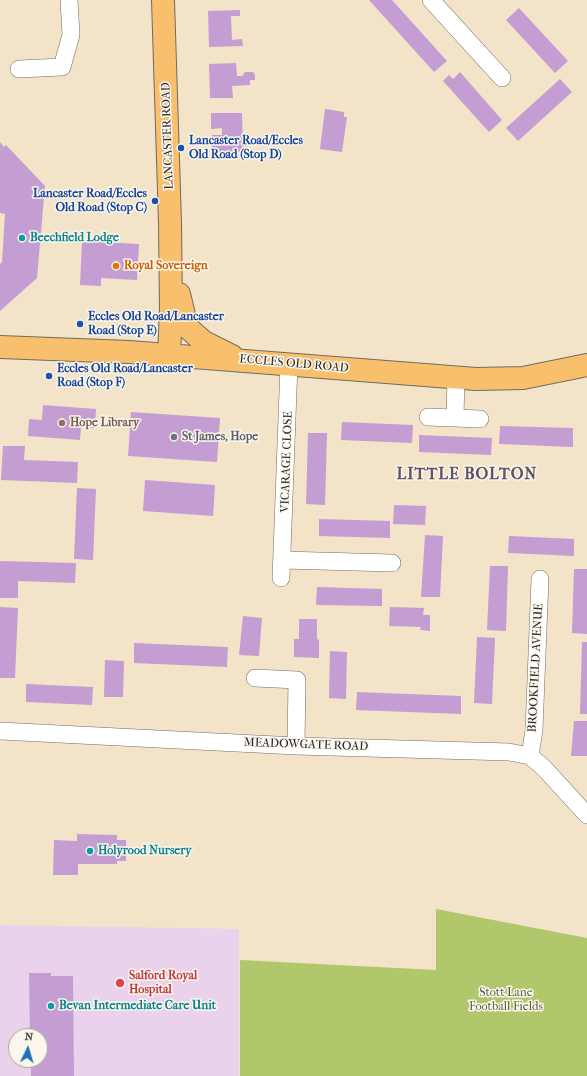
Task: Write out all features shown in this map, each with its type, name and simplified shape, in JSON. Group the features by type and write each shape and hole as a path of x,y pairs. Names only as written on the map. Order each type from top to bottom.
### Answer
{"main road":[{"name":"LANCASTER ROAD","path":"164,0 171,310 169,355"},
{"name":"LANCASTER ROAD","path":"170,272 181,299 185,319 189,329 204,342 240,360"},
{"name":"ECCLES OLD ROAD","path":"0,347 129,352 476,379 523,378 587,365"}],"street":[{"path":"19,69 62,67 71,35 69,0"},
{"path":"435,1 502,78"},
{"name":"VICARAGE CLOSE","path":"281,578 283,560 289,364"},
{"path":"455,418 456,378"},
{"path":"428,416 480,420"},
{"path":"283,560 392,562"},
{"name":"BROOKFIELD AVENUE","path":"530,756 534,730 540,579"},
{"path":"255,678 297,680 296,746"},
{"name":"MEADOWGATE ROAD","path":"0,731 296,746 509,752 530,756"},
{"path":"530,756 544,768 587,816"}],"shaded area":[{"name":"Salford Royal Hospital","path":"0,925 239,929 239,1076 0,1076"}],"green space":[{"name":"Stott Lane Football Fields","path":"436,909 587,938 587,1076 240,1076 240,960 436,970"}],"building":[{"path":"369,0 392,0 447,61 434,72"},
{"path":"519,8 568,61 555,73 506,20"},
{"path":"240,10 240,16 231,16 232,40 242,39 243,46 209,47 208,11"},
{"path":"236,63 237,76 242,76 245,72 253,72 255,75 255,80 250,80 250,85 232,86 233,98 210,98 209,64"},
{"path":"460,72 502,120 489,132 443,81 449,75 453,79"},
{"path":"560,79 572,92 518,141 506,128"},
{"path":"325,109 344,112 344,117 347,117 342,152 320,149"},
{"path":"211,113 242,113 243,152 212,152 212,135 222,135 222,128 211,129"},
{"name":"Beechfield Lodge","path":"0,142 4,147 6,145 45,186 37,278 0,311 0,264 2,262 5,214 0,213"},
{"path":"82,241 139,244 137,280 101,278 101,286 80,285"},
{"name":"Hope Library","path":"43,405 96,409 95,428 81,427 80,440 28,436 29,419 42,420"},
{"name":"St James, Hope","path":"131,412 220,418 217,462 128,456"},
{"path":"342,422 413,425 412,443 341,440"},
{"path":"500,426 573,428 573,447 499,444"},
{"path":"308,433 327,433 325,505 306,504"},
{"path":"419,435 492,438 491,455 419,452"},
{"path":"3,446 25,446 24,460 78,462 77,483 1,480"},
{"path":"145,480 215,485 213,516 143,511"},
{"path":"77,488 96,489 93,560 74,559"},
{"path":"394,505 426,506 425,525 393,524"},
{"path":"319,519 390,521 390,538 319,536"},
{"path":"425,535 443,536 440,597 421,597"},
{"path":"509,536 574,539 574,556 508,553"},
{"path":"0,561 76,563 75,583 18,581 18,598 0,598"},
{"path":"490,566 508,566 506,631 487,630"},
{"path":"574,569 587,569 587,634 572,633"},
{"path":"317,587 382,589 382,606 316,605"},
{"path":"0,607 18,608 15,678 0,678"},
{"path":"390,607 424,608 423,615 430,615 430,631 420,630 421,627 389,626"},
{"path":"243,616 262,618 259,656 239,655"},
{"path":"299,619 317,619 319,658 294,657 294,639 299,639"},
{"path":"477,637 495,638 492,704 474,703"},
{"path":"582,642 587,642 587,714 580,714"},
{"path":"134,643 228,647 227,667 134,663"},
{"path":"330,651 347,652 346,699 329,698"},
{"path":"105,660 124,661 123,697 104,697"},
{"path":"26,684 93,687 92,705 26,702"},
{"path":"357,692 461,696 461,714 356,710"},
{"path":"574,721 587,721 587,756 571,756"},
{"name":"Holyrood Nursery","path":"77,834 117,835 117,840 126,840 126,861 117,861 117,864 78,864 78,875 53,875 54,840 77,841"},
{"name":"Bevan Intermediate Care Unit","path":"29,973 51,973 51,976 73,976 74,1076 31,1076 31,1068 48,1068 48,1028 30,1028"}],"place":[{"name":"Lancaster Road/Eccles Old Road (Stop D)","path":"181,148"},
{"name":"Lancaster Road/Eccles Old Road (Stop C)","path":"155,201"},
{"name":"Beechfield Lodge","path":"22,238"},
{"name":"Royal Sovereign","path":"116,266"},
{"name":"Eccles Old Road/Lancaster Road (Stop E)","path":"80,324"},
{"name":"Eccles Old Road/Lancaster Road (Stop F)","path":"49,376"},
{"name":"Hope Library","path":"62,423"},
{"name":"St James, Hope","path":"174,437"},
{"name":"Holyrood Nursery","path":"90,851"},
{"name":"Salford Royal Hospital","path":"120,983"},
{"name":"Bevan Intermediate Care Unit","path":"51,1006"}],"district":[{"name":"LITTLE BOLTON","path":"467,475"}]}
